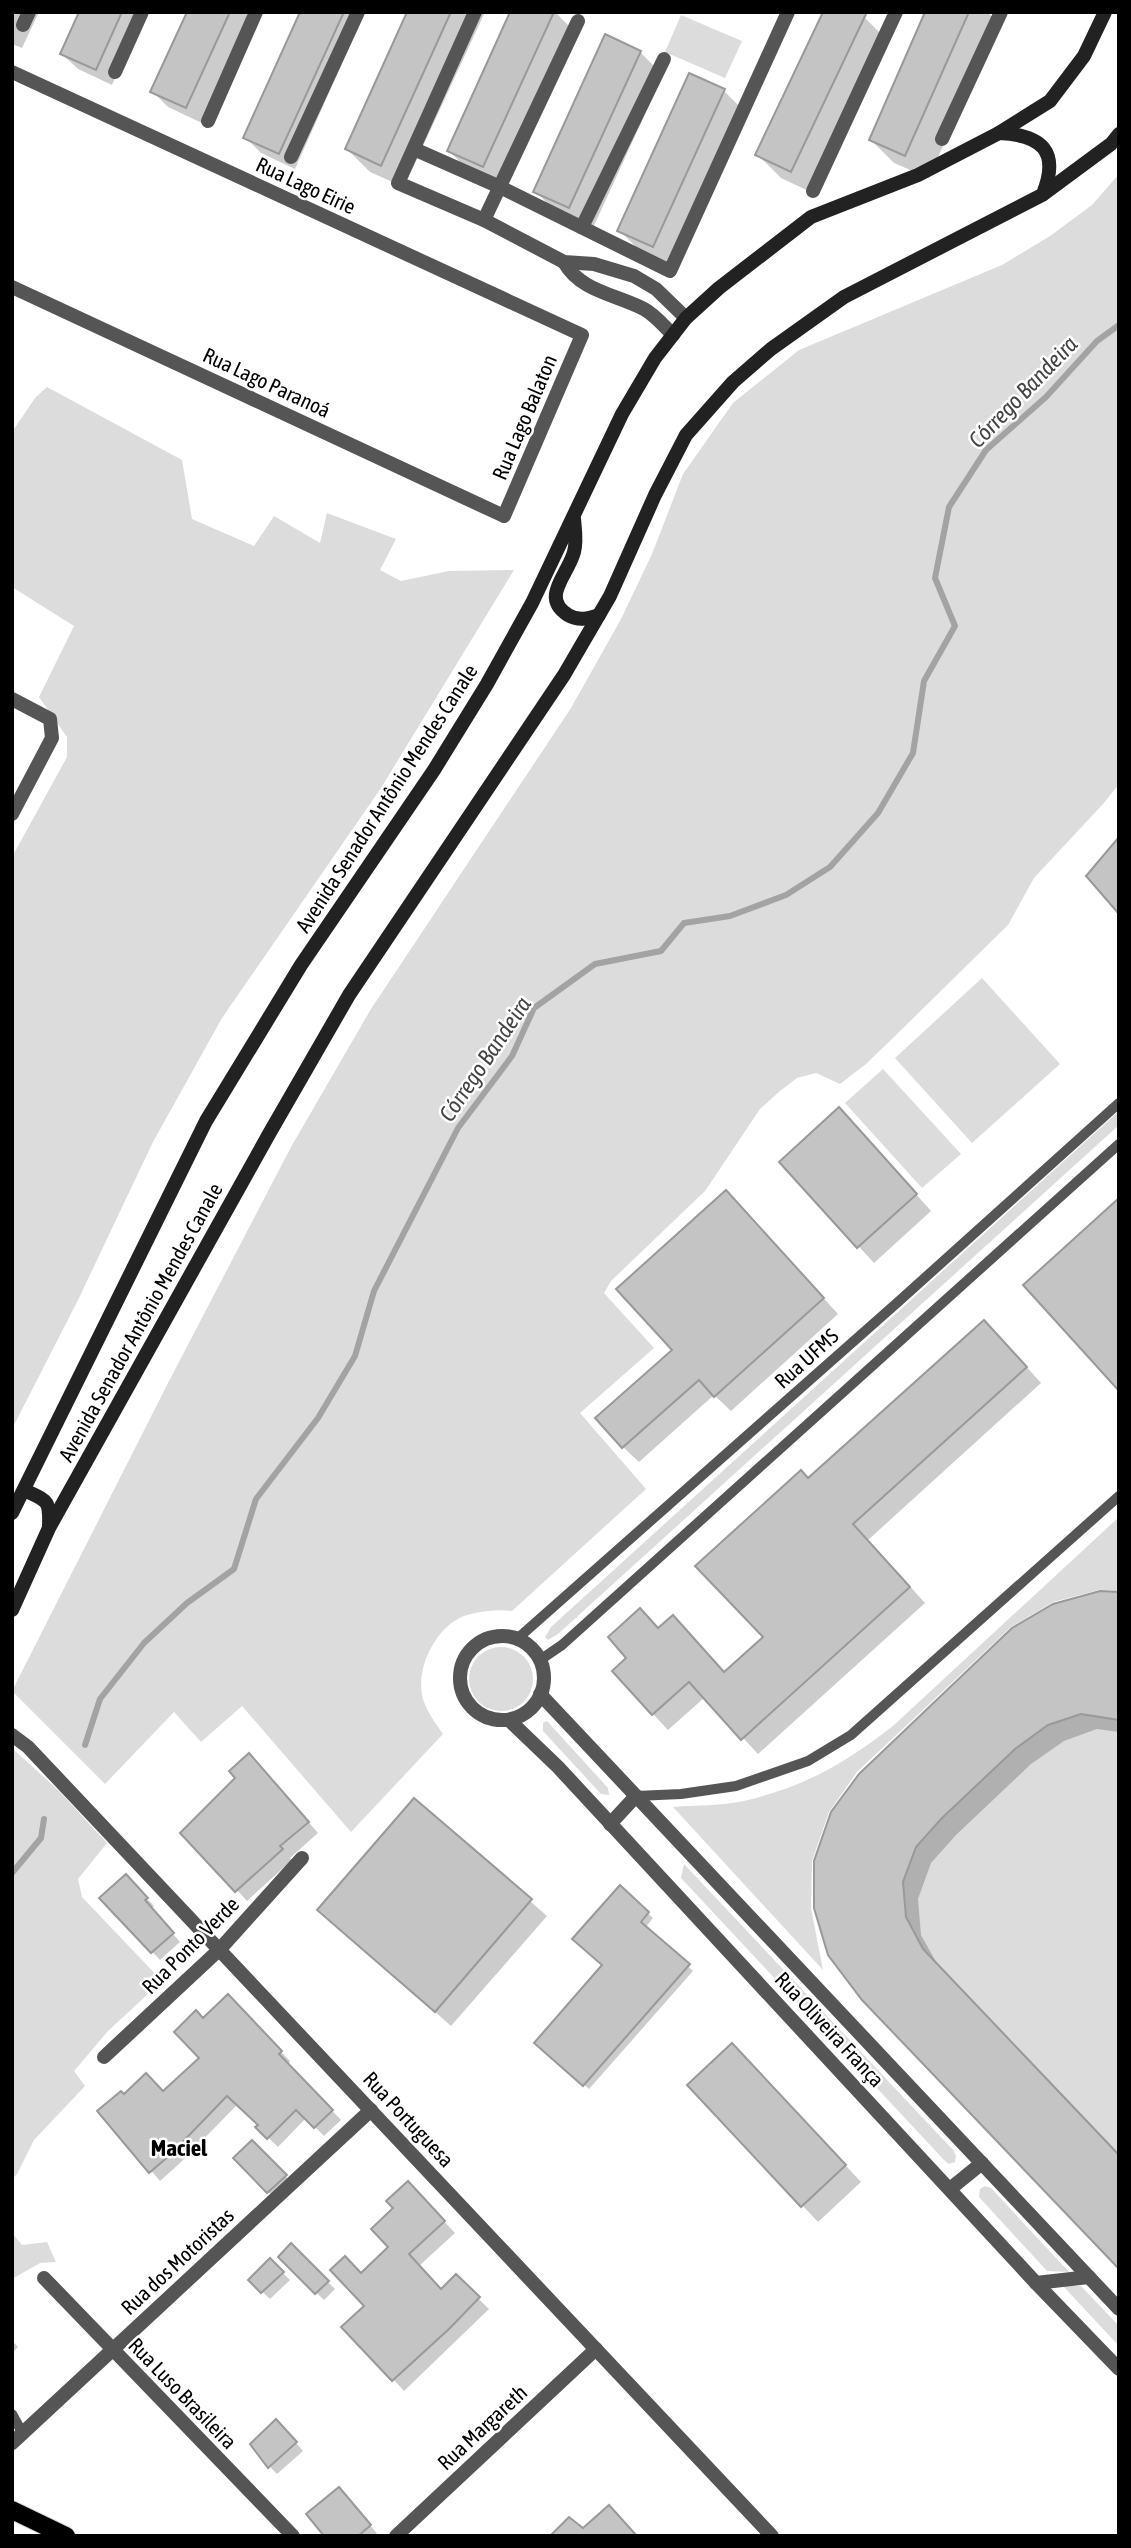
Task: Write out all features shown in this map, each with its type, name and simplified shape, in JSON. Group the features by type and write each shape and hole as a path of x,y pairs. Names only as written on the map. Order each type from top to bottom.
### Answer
{"main road":[{"name":"Avenida Senador Antônio Mendes Canale","path":"12,1513 18,1487 206,1121 301,965 433,770 487,684 574,518 622,414 655,358 686,318 729,280 811,217 918,175 999,133 1050,101 1084,56 1105,12"},
{"path":"999,133 1019,134 1035,139 1045,149 1050,162 1049,178 1042,195"},
{"name":"Avenida Senador Antônio Mendes Canale","path":"12,1609 49,1528 349,995 527,732 610,596 655,495 686,435 733,382 771,349 844,297 1042,195 1111,144 1119,134"},
{"path":"574,518 574,552 555,592 555,602 559,609 573,618 582,620 599,615"},
{"path":"18,1487 44,1500 50,1507 49,1528"},
{"path":"12,2510 66,2536"}],"street":[{"path":"115,72 142,12"},
{"path":"208,121 256,12"},
{"path":"291,157 358,12"},
{"path":"475,12 398,183 484,220 564,262 594,264 634,276 656,289 686,318"},
{"path":"414,149 500,187 670,271 788,12"},
{"path":"942,139 1001,12"},
{"path":"813,191 894,13"},
{"path":"484,220 578,21"},
{"path":"582,227 664,59"},
{"name":"Rua Lago Eirie","path":"12,72 582,335"},
{"path":"564,262 569,271 584,283 646,310 673,335"},
{"name":"Rua Lago Paranoá","path":"12,286 504,516"},
{"name":"Rua Lago Balaton","path":"504,516 582,335"},
{"path":"12,699 50,719 52,738 12,814"},
{"path":"496,1636 517,1639 533,1649 540,1660 544,1673 540,1694 531,1708 509,1720 483,1716 472,1709 464,1698 460,1671 464,1658 472,1647 484,1640 496,1636"},
{"name":"Rua Oliveira França","path":"540,1694 1119,2308"},
{"name":"Rua Oliveira França","path":"509,1720 610,1824 1119,2369"},
{"name":"Rua Portuguesa","path":"12,1735 29,1746 772,2536"},
{"path":"610,1824 636,1796"},
{"name":"Rua Ponto Verde","path":"104,2057 220,1949 302,1858"},
{"name":"Rua dos Motoristas","path":"17,2439 371,2110"},
{"path":"950,2189 982,2163"},
{"path":"1036,2283 1089,2277"},
{"name":"Rua Luso Brasileira","path":"44,2278 293,2536"},
{"name":"Rua Margareth","path":"396,2536 596,2349"}],"lane":[{"name":"Rua UFMS","path":"517,1639 1119,1103"},
{"path":"540,1660 572,1635 1119,1144"},
{"path":"636,1796 681,1794 736,1786 808,1761 851,1735 1119,1496"},
{"path":"12,2414 17,2439"}],"shaded area":[{"path":"681,15 742,41 725,78 665,52"},
{"path":"1119,174 1119,784 1034,878 1008,925 894,1037 840,1084 816,1073 797,1078 780,1091 760,1109 705,1191 611,1281 604,1293 654,1348 580,1413 646,1489 512,1611 494,1610 470,1614 444,1630 429,1652 424,1665 421,1690 428,1710 443,1734 351,1832 242,1706 201,1742 174,1712 105,1784 12,1691 291,1147 371,1009 571,708 621,619 652,554 683,474 733,403 799,350 1002,265 1050,236 1092,205"},
{"path":"47,387 182,460 192,519 254,546 274,516 320,543 327,513 396,539 380,570 401,581 449,571 514,570 381,788 222,1018 153,1142 78,1300 12,1429 12,857 67,757 67,737 39,697 74,626 12,587 12,432 35,398"},
{"path":"982,978 1060,1064 972,1143 895,1058"},
{"path":"883,1069 961,1154 922,1188 845,1103"},
{"path":"1119,1111 1119,1125 558,1634 548,1640 545,1637 551,1627"},
{"path":"1119,1517 1119,1591 1099,1590 1053,1602 1011,1627 857,1772 829,1812 812,1861 811,1908 823,1970 673,1807 727,1804 786,1789 859,1751 894,1725"},
{"path":"1100,1591 1119,1592 1119,2269 862,2000 828,1955 814,1908 831,1812 859,1774 1012,1628 1053,1604"},
{"path":"501,1647 519,1653 527,1661 533,1679 527,1697 519,1705 501,1711 483,1705 475,1697 469,1679 475,1661 483,1653"},
{"path":"547,1721 608,1788 609,1795 601,1794 543,1731 543,1723"},
{"path":"12,1748 59,1791 107,1843 78,1879 82,1897 162,1981 108,2031 74,2071 85,2086 34,2140 12,2179"},
{"path":"684,1864 954,2151 955,2162 949,2164 944,2160 681,1878"},
{"path":"985,2186 991,2188 1069,2272 1047,2271 979,2197 980,2189"},
{"path":"12,2233 22,2245 47,2242 56,2262 40,2263 12,2279"},
{"path":"1063,2286 1081,2286 1119,2326 1119,2346"}],"building":[{"path":"79,12 122,12 96,70 60,54"},
{"path":"187,12 230,12 186,108 150,92"},
{"path":"300,12 344,12 279,154 243,138"},
{"path":"407,12 451,12 381,166 345,149"},
{"path":"510,12 554,12 483,167 447,151"},
{"path":"823,12 867,12 791,172 755,155"},
{"path":"925,12 969,12 905,156 869,140"},
{"path":"605,34 641,51 569,208 533,192"},
{"path":"689,73 725,89 653,247 617,231"},
{"path":"1119,837 1119,914 1086,876"},
{"path":"839,1107 917,1194 857,1248 779,1162"},
{"path":"726,1190 824,1298 714,1397 699,1380 622,1448 595,1418 672,1350 616,1289"},
{"path":"1119,1198 1119,1391 1023,1285"},
{"path":"984,1320 1027,1367 853,1524 910,1587 741,1740 689,1682 652,1715 612,1671 626,1658 608,1637 640,1608 658,1628 673,1615 724,1672 763,1637 695,1566 801,1470 808,1478"},
{"path":"1100,1591 1119,1592 1119,1720 1081,1714 1048,1725 1015,1749 941,1819 916,1847 903,1882 906,1917 923,1949 1119,2155 1119,2269 862,2000 828,1955 814,1908 814,1861 831,1812 859,1774 1012,1628 1053,1604"},
{"path":"249,1753 309,1822 280,1846 283,1849 235,1892 180,1833 235,1778 229,1771"},
{"path":"414,1798 532,1899 435,2012 317,1910"},
{"path":"126,1874 174,1933 151,1953 99,1898"},
{"path":"620,1885 649,1912 641,1922 690,1964 583,2086 534,2043 602,1965 572,1939"},
{"path":"228,1994 282,2051 279,2054 333,2110 314,2128 296,2110 267,2139 255,2127 258,2125 227,2096 149,2173 97,2111 121,2091 124,2094 146,2073 163,2091 199,2058 174,2032 196,2010 203,2018"},
{"path":"732,2043 846,2165 801,2207 687,2085"},
{"path":"252,2140 287,2175 267,2193 233,2158"},
{"path":"408,2181 445,2221 409,2254 441,2289 456,2274 480,2297 392,2381 341,2327 364,2306 330,2270 345,2256 361,2273 388,2247 371,2229 393,2208 386,2201"},
{"path":"291,2243 329,2281 315,2294 278,2257"},
{"path":"270,2258 284,2272 261,2293 248,2280"},
{"path":"276,2419 297,2442 268,2468 250,2444"},
{"path":"339,2487 371,2525 358,2536 324,2536 306,2514"},
{"path":"609,2505 637,2536 550,2536 569,2517 583,2528"}],"waterway":[{"name":"Córrego Bandeira","path":"85,1745 100,1699 144,1643 187,1603 234,1569 256,1499 318,1418 355,1356 374,1291 458,1128 512,1056 534,1008 595,964 661,951 684,923 730,916 786,895 830,867 878,813 913,753 924,681 955,626 935,578 949,507 986,450 1046,397 1097,341 1119,325"},
{"name":"Córrego Bandeira","path":"12,1873 41,1838 44,1819"}],"district":[{"name":"Maciel","path":"179,2148"}]}
